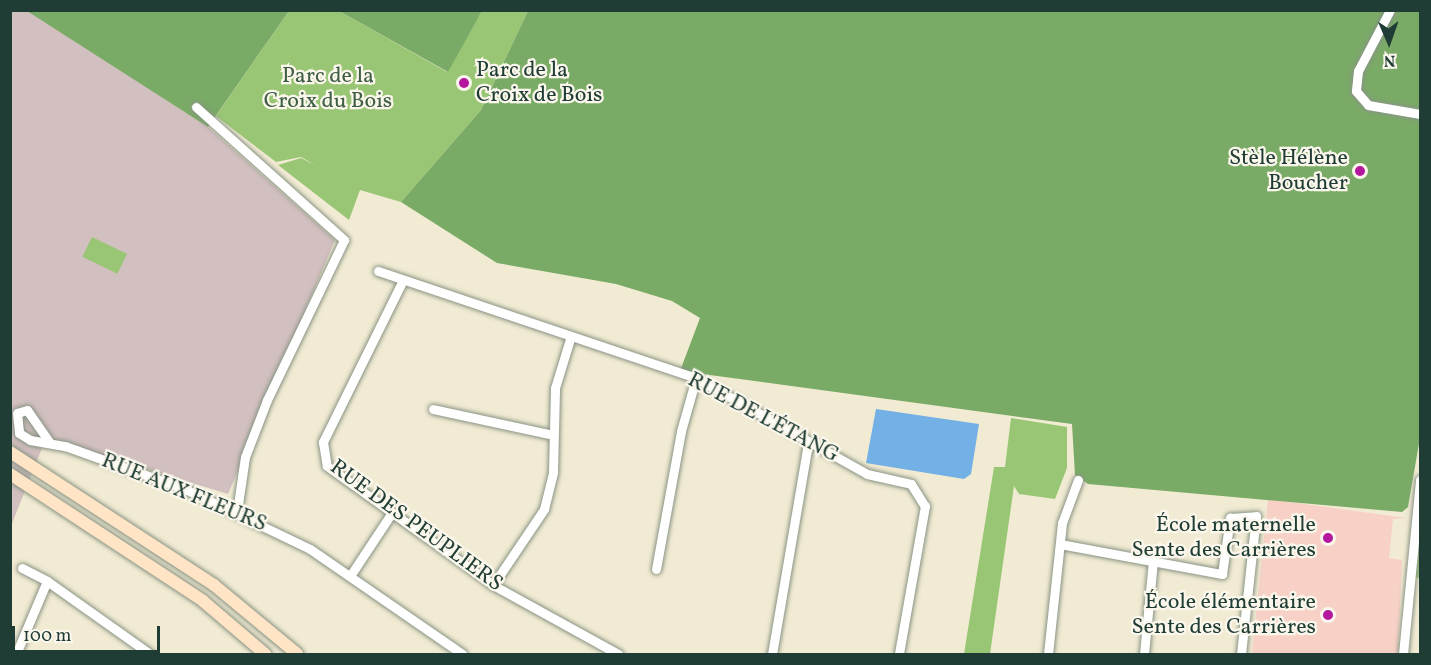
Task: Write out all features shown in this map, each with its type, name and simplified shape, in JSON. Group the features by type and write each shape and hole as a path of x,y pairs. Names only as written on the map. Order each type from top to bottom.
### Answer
{"main road":[{"path":"10,452 214,585 297,654"},
{"path":"10,474 203,601 265,654"}],"street":[{"path":"1390,10 1358,71 1356,91 1368,105 1420,114"},
{"path":"196,107 344,240 267,400 245,457 237,511"},
{"name":"RUE DE L'ÉTANG","path":"378,271 570,339 696,378 808,443 867,474 911,484 921,495 925,506 899,654"},
{"name":"RUE DES PEUPLIERS","path":"403,280 322,454 327,466 493,585 618,654"},
{"path":"493,585 544,509 553,472 555,388 570,339"},
{"path":"656,569 681,431 696,378"},
{"path":"433,410 553,435"},
{"name":"RUE AUX FLEURS","path":"50,443 237,511 350,576 462,654"},
{"path":"772,654 808,443"},
{"path":"1048,654 1060,544 1078,480"},
{"path":"1403,654 1420,480"},
{"path":"350,576 391,514"},
{"path":"1060,544 1222,574 1230,518 1256,516 1241,654"},
{"path":"1144,654 1153,561"},
{"path":"22,568 47,580 150,654"},
{"path":"16,654 47,580"}],"shaded area":[{"path":"27,10 208,127 335,240 228,494 46,438 11,526 10,11"},
{"path":"1268,499 1406,518 1393,519 1389,558 1402,560 1398,654 1252,654"}],"green space":[{"path":"27,11 289,11 208,127"},
{"name":"Parc de la Croix du Bois","path":"289,11 339,11 447,72 482,11 528,11 481,110 401,202 360,190 349,220 278,165 301,158 315,165 301,157 276,162 216,116"},
{"path":"339,11 482,11 448,72"},
{"path":"528,11 1420,11 1420,438 1408,507 1402,512 1088,484 1075,475 1072,424 680,371 700,318 672,301 616,284 497,263 401,202 481,110"},
{"path":"92,237 127,254 117,274 82,257"},
{"path":"1011,418 1067,427 1067,468 1055,499 1019,494 1014,486 990,654 964,654 994,467 1005,467"},
{"path":"1420,533 1420,578 1414,577"}],"water":[{"path":"876,409 979,424 971,474 964,479 866,463"}],"place":[{"name":"Parc de la Croix de Bois","path":"464,83"},
{"name":"Stèle Hélène Boucher","path":"1360,171"},
{"name":"École maternelle Sente des Carrières","path":"1328,538"},
{"name":"École élémentaire Sente des Carrières","path":"1328,615"}]}
